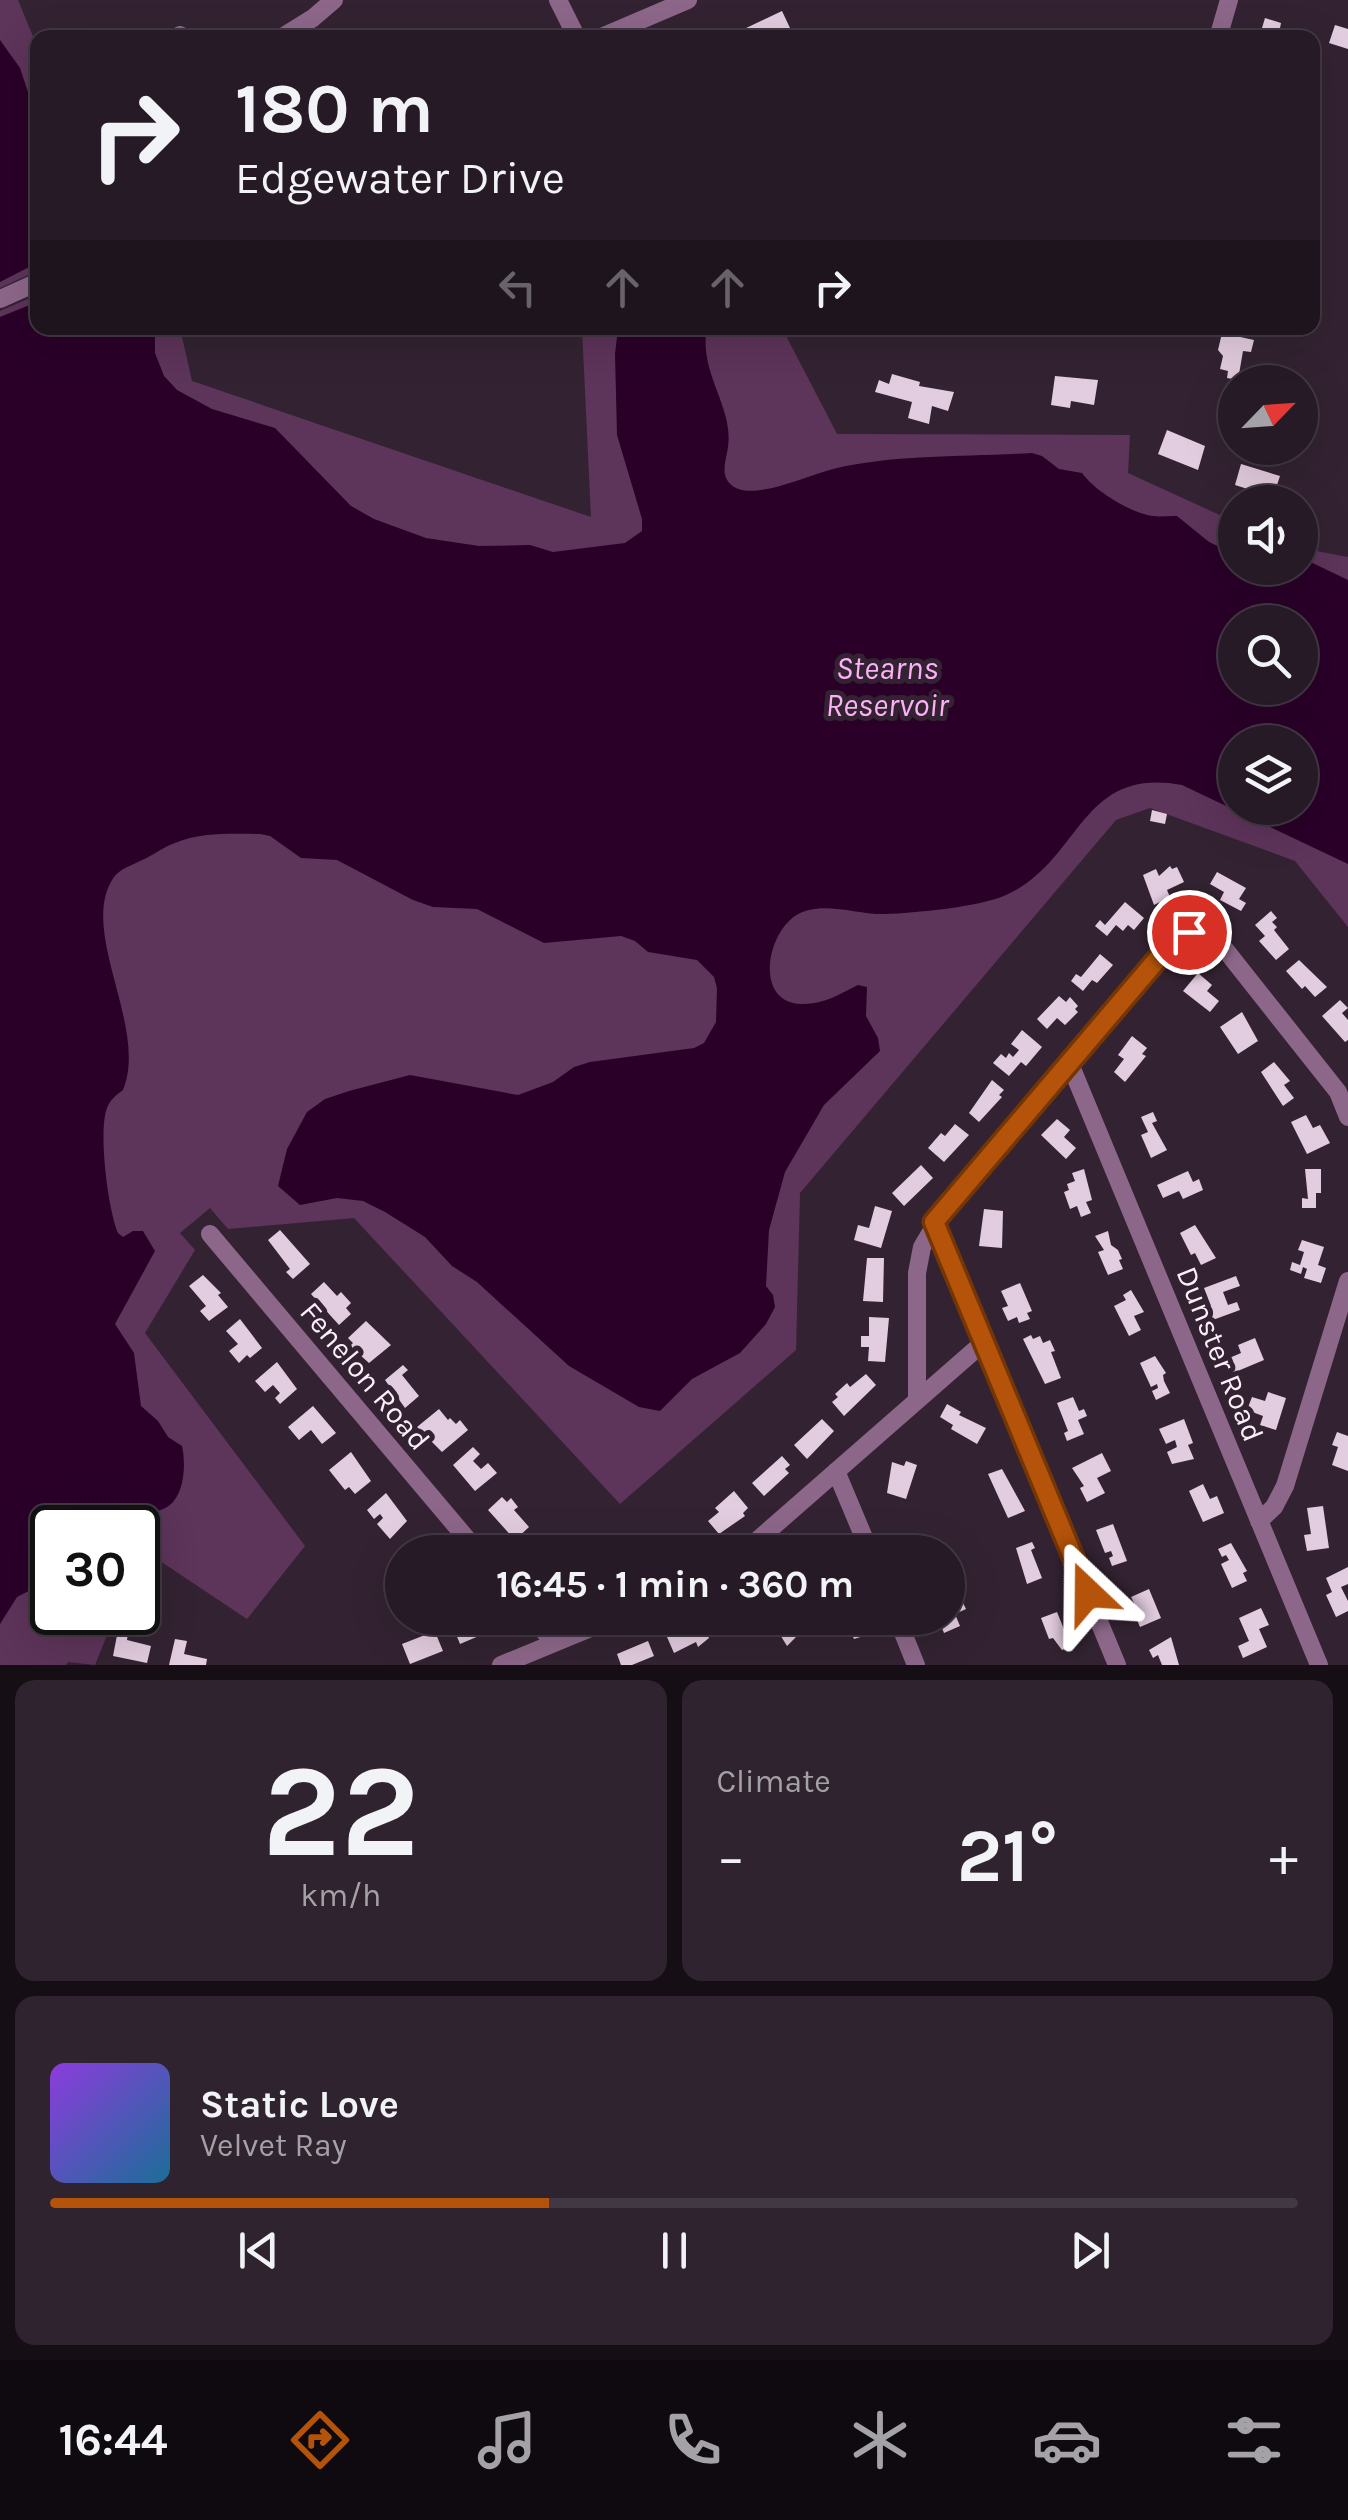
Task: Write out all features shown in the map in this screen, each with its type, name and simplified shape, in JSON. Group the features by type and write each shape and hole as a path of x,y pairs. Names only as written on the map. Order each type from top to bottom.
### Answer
{"street":[{"path":"294,30 334,0"},
{"path":"558,0 573,30"},
{"path":"618,30 688,0"},
{"path":"1220,30 1229,0"},
{"path":"0,299 30,286"},
{"path":"917,1400 917,1272 922,1246 934,1222 1172,942 1197,930 1220,944 1338,1092 1348,1117"},
{"name":"Dunster Road","path":"1070,1064 1319,1665"},
{"path":"934,1222 1117,1665"},
{"name":"Fenelon Road","path":"210,1234 464,1535"},
{"path":"1259,1521 1274,1507 1285,1486 1348,1281"},
{"path":"764,1535 984,1342"},
{"path":"836,1472 863,1535"},
{"path":"547,1635 554,1643"},
{"path":"501,1665 574,1635"},
{"path":"903,1635 916,1665"}],"shaded area":[{"path":"0,0 18,0 30,30 30,274 0,288"},
{"name":"Stearns Reservoir","path":"30,298 30,335 182,335 192,381 591,517 582,335 786,335 837,434 1130,435 1128,473 1218,514 1218,585 1318,585 1318,551 1348,557 1348,927 1295,861 1150,808 1116,820 800,1193 796,1350 620,1504 354,1218 228,1229 210,1208 180,1233 195,1250 145,1333 305,1546 247,1619 160,1561 160,1505 30,1505 30,1635 107,1635 95,1665 0,1665 0,311"}],"water":[{"path":"0,40 20,68 30,98 30,267 0,282"},
{"name":"Stearns Reservoir","path":"30,305 30,335 155,335 155,353 164,376 177,390 212,409 275,428 351,506 426,538 479,546 530,545 553,552 625,543 642,531 642,519 617,435 617,335 707,335 707,360 728,432 725,475 736,488 757,491 833,469 881,461 1032,453 1059,469 1082,473 1104,493 1133,510 1152,516 1177,516 1218,546 1218,585 1318,585 1318,566 1348,580 1348,864 1266,825 1318,825 1318,725 1218,725 1218,802 1182,785 1148,783 1122,789 1101,802 1031,880 1006,895 929,911 874,914 816,909 795,916 785,925 772,952 770,967 777,992 786,1000 809,1004 858,985 867,987 866,1016 880,1051 824,1105 785,1172 769,1230 766,1286 775,1307 766,1324 740,1353 692,1379 660,1411 639,1407 569,1366 477,1282 452,1266 425,1237 385,1212 363,1201 337,1198 300,1205 278,1186 287,1149 307,1112 325,1099 410,1075 518,1095 590,1062 694,1048 704,1043 716,1022 714,977 697,960 648,952 621,936 544,943 477,909 433,907 337,860 301,858 270,836 260,834 185,839 123,869 114,877 105,899 103,924 122,1009 129,1065 123,1090 110,1103 104,1119 105,1170 118,1233 123,1237 143,1231 155,1251 115,1324 134,1353 141,1406 168,1437 182,1446 183,1479 173,1502 160,1510 160,1505 30,1505 30,1590 17,1597 0,1624 0,317"}],"building":[{"path":"782,11 790,28 786,30 744,29"},
{"path":"1265,18 1281,23 1280,30 1261,30"},
{"path":"1335,25 1348,29 1348,49 1329,43"},
{"path":"1222,335 1254,340 1251,352 1243,351 1241,365 1221,365 1223,356 1218,350"},
{"path":"892,374 920,382 919,386 954,392 948,411 932,406 929,424 908,418 912,402 875,392 879,380 889,384"},
{"path":"1055,376 1098,380 1094,405 1071,401 1070,408 1051,405"},
{"path":"1167,430 1205,446 1198,470 1158,454"},
{"path":"1241,465 1280,476 1277,485 1235,485"},
{"path":"1152,810 1167,814 1165,824 1150,821"},
{"path":"1170,866 1177,867 1184,882 1167,890 1170,897 1154,905 1143,875 1156,869 1159,876"},
{"path":"1217,872 1246,888 1239,899 1246,903 1241,911 1220,900 1224,892 1210,884"},
{"path":"1125,902 1144,918 1134,930 1128,925 1123,931 1116,925 1107,936 1095,926 1100,920 1105,925"},
{"path":"1271,911 1277,918 1272,922 1277,927 1274,930 1289,949 1276,960 1259,941 1265,936 1255,925"},
{"path":"1100,954 1113,965 1097,983 1092,980 1083,991 1071,981 1076,974 1081,977"},
{"path":"1299,960 1327,987 1315,997 1286,971"},
{"path":"1198,973 1212,985 1207,991 1219,1001 1210,1012 1183,991"},
{"path":"1059,996 1066,1002 1070,997 1078,1012 1065,1025 1057,1018 1047,1029 1037,1019"},
{"path":"1340,1000 1348,1008 1342,1013 1348,1020 1345,1042 1322,1016"},
{"path":"1242,1012 1258,1041 1238,1054 1220,1027"},
{"path":"1022,1030 1042,1047 1026,1066 1021,1062 1009,1076 993,1063 1001,1054 1013,1057 1019,1050 1011,1044"},
{"path":"1132,1036 1147,1048 1142,1054 1146,1056 1125,1082 1114,1072 1124,1059 1118,1055"},
{"path":"1274,1062 1290,1081 1284,1085 1294,1098 1283,1106 1261,1072"},
{"path":"992,1080 1004,1090 999,1095 1002,1097 979,1122 969,1113"},
{"path":"1153,1112 1157,1121 1152,1123 1167,1150 1151,1158 1141,1135 1148,1132 1141,1117"},
{"path":"1306,1115 1313,1128 1320,1125 1330,1143 1307,1154 1291,1122"},
{"path":"1057,1119 1070,1130 1064,1137 1076,1148 1066,1159 1041,1135"},
{"path":"955,1124 969,1135 944,1162 928,1148"},
{"path":"921,1165 933,1178 904,1206 892,1193"},
{"path":"1084,1169 1092,1200 1086,1202 1091,1213 1081,1217 1077,1206 1070,1209 1064,1192 1069,1190 1067,1184 1075,1181 1072,1173"},
{"path":"1305,1169 1321,1169 1321,1193 1316,1193 1316,1208 1302,1208 1302,1198 1308,1199"},
{"path":"1188,1171 1193,1182 1199,1179 1203,1190 1183,1199 1179,1191 1163,1198 1157,1185"},
{"path":"875,1206 892,1211 881,1248 854,1240 858,1225 869,1228"},
{"path":"984,1209 1003,1211 1002,1248 979,1246"},
{"path":"1195,1225 1216,1258 1201,1265 1180,1233"},
{"path":"280,1230 310,1264 293,1279 268,1240"},
{"path":"1108,1231 1123,1269 1108,1275 1098,1252 1104,1250 1095,1236"},
{"path":"1302,1240 1324,1247 1318,1265 1326,1268 1321,1283 1304,1278 1307,1269 1303,1267 1301,1274 1290,1270 1292,1262 1300,1265 1304,1252 1298,1250"},
{"path":"867,1258 884,1258 883,1302 863,1301"},
{"path":"203,1275 221,1293 218,1295 228,1307 209,1321 200,1311 206,1306 189,1286"},
{"path":"1236,1276 1240,1286 1223,1292 1228,1305 1237,1302 1240,1310 1210,1321 1205,1308 1211,1306 1204,1288"},
{"path":"324,1282 337,1296 341,1292 351,1303 346,1308 351,1314 339,1325 311,1294"},
{"path":"1020,1283 1032,1311 1027,1313 1030,1319 1019,1323 1017,1317 1008,1321 1002,1308 1008,1306 1001,1291"},
{"path":"1131,1290 1144,1312 1134,1316 1141,1330 1129,1336 1114,1306 1126,1300 1123,1295"},
{"path":"869,1317 889,1318 885,1362 868,1361 869,1347 861,1347 861,1336 869,1336"},
{"path":"240,1319 262,1348 239,1363 229,1351 238,1344 226,1331"},
{"path":"366,1321 391,1345 369,1363 350,1346 353,1343 348,1338"},
{"path":"1031,1335 1033,1339 1040,1336 1043,1343 1050,1340 1061,1378 1045,1384 1023,1339"},
{"path":"1255,1338 1264,1360 1233,1373 1227,1359 1241,1353 1238,1345"},
{"path":"1155,1356 1166,1373 1164,1381 1170,1393 1156,1400 1152,1391 1158,1388 1157,1384 1151,1387 1140,1363"},
{"path":"277,1362 297,1389 280,1404 275,1398 280,1393 273,1385 265,1392 255,1381"},
{"path":"403,1365 408,1370 402,1375 419,1396 405,1408 385,1380"},
{"path":"866,1374 876,1385 844,1416 832,1402 838,1397 835,1394"},
{"path":"1268,1392 1286,1398 1276,1430 1260,1425 1263,1416 1247,1410 1252,1397 1265,1401"},
{"path":"1073,1397 1079,1411 1084,1409 1087,1416 1078,1420 1084,1434 1067,1441 1064,1433 1068,1431 1057,1403"},
{"path":"947,1404 961,1412 959,1415 986,1428 977,1444 951,1429 953,1425 940,1417"},
{"path":"313,1406 336,1433 322,1444 311,1430 299,1440 288,1427"},
{"path":"439,1409 448,1420 456,1424 460,1420 468,1430 442,1452 417,1427"},
{"path":"822,1419 834,1431 807,1459 794,1445"},
{"path":"1184,1419 1194,1459 1172,1464 1167,1452 1177,1447 1175,1440 1166,1444 1159,1429"},
{"path":"1337,1432 1348,1436 1348,1471 1332,1465 1338,1447 1332,1445"},
{"path":"473,1447 480,1454 473,1461 481,1469 488,1463 497,1473 475,1491 453,1465"},
{"path":"351,1452 371,1481 355,1494 349,1487 345,1490 329,1470"},
{"path":"1102,1453 1111,1471 1097,1478 1105,1493 1087,1502 1080,1488 1084,1486 1072,1468"},
{"path":"782,1456 790,1465 785,1469 789,1473 764,1496 752,1483"},
{"path":"906,1461 917,1465 906,1499 887,1493 892,1462 904,1466"},
{"path":"1002,1469 1025,1511 1008,1518 988,1474"},
{"path":"1203,1484 1210,1499 1217,1496 1224,1513 1203,1522 1189,1491"},
{"path":"734,1491 748,1508 745,1516 719,1534 708,1521 719,1512 715,1508"},
{"path":"386,1493 407,1521 394,1535 387,1535 377,1524 383,1518 380,1514 374,1519 367,1510"},
{"path":"502,1497 507,1502 511,1498 518,1507 514,1510 529,1527 520,1535 510,1535 488,1510"},
{"path":"1323,1506 1329,1548 1307,1551 1304,1535 1311,1534 1307,1508"},
{"path":"1113,1524 1127,1561 1112,1566 1111,1551 1105,1553 1096,1530"},
{"path":"1032,1542 1035,1548 1031,1550 1042,1578 1027,1584 1016,1548"},
{"path":"1231,1543 1247,1571 1243,1573 1247,1581 1232,1588 1221,1564 1229,1560 1218,1549"},
{"path":"1348,1567 1348,1584 1341,1587 1348,1611 1336,1617 1326,1595 1332,1592 1326,1578"},
{"path":"1149,1589 1161,1618 1140,1627 1135,1615 1139,1613 1131,1597"},
{"path":"1261,1608 1269,1625 1259,1629 1267,1647 1243,1658 1238,1646 1249,1641 1239,1618"},
{"path":"1057,1612 1068,1639 1073,1637 1076,1645 1062,1650 1053,1638 1049,1639 1041,1618"},
{"path":"117,1635 128,1635 127,1640 151,1646 147,1663 113,1656"},
{"path":"436,1635 443,1651 410,1664 402,1644"},
{"path":"456,1635 481,1635 460,1644"},
{"path":"780,1635 798,1635 787,1646"},
{"path":"667,1637 709,1638 698,1647 696,1642 674,1653"},
{"path":"1171,1637 1179,1665 1162,1665 1158,1655 1153,1658 1149,1650"},
{"path":"175,1639 187,1641 184,1654 207,1659 206,1665 169,1665"},
{"path":"648,1641 654,1656 621,1665 617,1654"}],"route":[{"path":"1088,1593 934,1222 1172,942 1189,932"}]}
